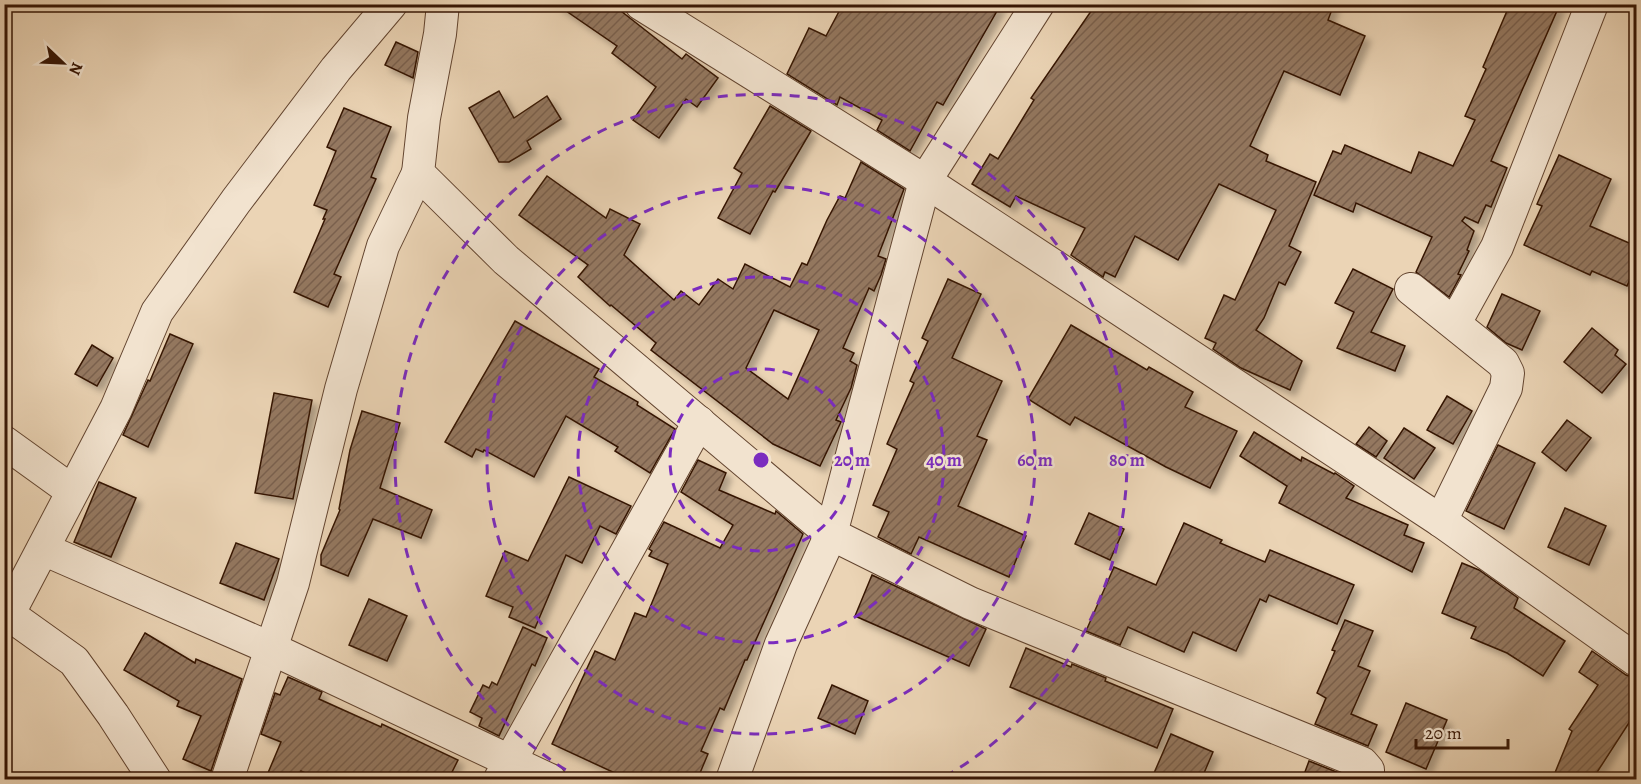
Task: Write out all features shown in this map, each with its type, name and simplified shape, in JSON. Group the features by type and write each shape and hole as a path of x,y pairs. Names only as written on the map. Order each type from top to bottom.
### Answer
{"street":[{"path":"155,780 113,715 74,661 7,612 43,549 116,409 157,312 236,201 322,88 391,4"},
{"path":"227,780 293,583 341,389 383,246 418,173 423,118 440,34 443,4"},
{"path":"641,4 925,182 1441,521 1636,660"},
{"path":"732,780 781,644 831,534 925,182 1038,4"},
{"path":"1455,323 1497,247 1592,4"},
{"path":"418,173 506,260 831,534 970,603 1362,763 1368,770 1367,780"},
{"path":"1411,289 1503,363 1508,373 1506,388 1441,521"},
{"path":"505,770 699,422"},
{"path":"4,442 72,491"},
{"path":"43,549 270,648 505,770 550,780"}],"building":[{"path":"556,4 612,4 682,59 686,54 718,78 697,107 686,99 659,138 633,120 656,87 612,53 617,46"},
{"path":"843,4 1001,4 943,105 937,102 910,151 877,130 882,120 840,97 837,105 787,74 809,28 826,36"},
{"path":"1096,4 1334,4 1328,20 1365,36 1340,95 1284,71 1250,146 1268,155 1266,161 1316,182 1289,246 1301,252 1285,285 1279,282 1264,318 1256,330 1302,361 1290,390 1241,368 1213,349 1216,343 1205,338 1224,295 1235,300 1276,210 1219,184 1178,260 1135,236 1115,277 1105,272 1103,277 1071,255 1085,228 1016,196 1010,207 972,184 990,154 998,159 1034,100 1031,98"},
{"path":"1510,4 1560,4 1491,161 1507,168 1491,207 1486,205 1478,223 1465,217 1462,221 1474,231 1467,250 1469,251 1458,274 1461,275 1449,297 1416,272 1432,237 1356,203 1353,212 1314,195 1333,151 1341,154 1345,145 1411,173 1419,152 1453,166 1475,120 1465,116 1486,69 1483,67"},
{"path":"396,42 418,52 413,78 385,65"},
{"path":"499,91 514,118 547,96 561,119 527,141 531,149 509,162 499,162 469,108"},
{"path":"770,106 811,131 775,192 773,191 750,234 718,218 742,173 734,168"},
{"path":"344,108 391,127 371,177 376,179 334,274 341,277 328,307 294,292 325,219 323,219 327,210 314,205 336,151 327,147"},
{"path":"1559,155 1611,179 1590,226 1636,246 1636,266 1627,286 1592,271 1590,275 1524,245 1542,206 1537,204"},
{"path":"861,162 904,189 878,256 886,259 881,275 874,291 869,288 843,348 854,353 850,361 857,365 851,388 836,420 841,422 820,466 773,444 651,350 656,343 578,277 588,265 519,215 547,176 606,218 610,209 640,224 624,255 674,300 681,291 699,305 718,279 733,289 745,264 790,287 802,263 807,265 840,196 845,198","holes":["774,310 819,330 788,399 746,368"]},
{"path":"1353,269 1393,289 1371,332 1405,346 1395,371 1337,348 1354,312 1335,303"},
{"path":"948,279 981,294 952,358 1002,381 977,436 987,440 958,506 1026,536 1009,577 919,537 911,554 878,537 889,512 873,505 897,449 887,444 914,383 910,381 928,341 922,338"},
{"path":"1502,294 1540,311 1522,350 1506,343 1487,327"},
{"path":"515,321 599,369 594,377 638,402 637,405 675,429 650,473 615,451 618,447 566,416 534,477 484,450 483,452 476,449 472,457 445,442"},
{"path":"1071,325 1147,370 1149,367 1193,392 1185,407 1237,431 1210,488 1166,467 1075,417 1070,425 1028,399"},
{"path":"1592,328 1618,350 1615,355 1626,364 1602,393 1564,362"},
{"path":"170,334 193,344 148,447 123,435"},
{"path":"92,345 113,358 97,386 75,374"},
{"path":"274,393 312,400 293,499 255,493"},
{"path":"1447,396 1472,411 1453,444 1427,430"},
{"path":"362,411 400,423 380,488 432,510 421,538 373,519 348,576 321,565 321,555 340,510 350,450"},
{"path":"1567,420 1591,438 1566,471 1542,452"},
{"path":"1369,427 1387,441 1376,457 1356,444"},
{"path":"1404,428 1435,448 1414,479 1384,458"},
{"path":"1254,432 1301,461 1302,457 1335,473 1354,486 1346,498 1408,525 1404,535 1424,543 1412,572 1279,503 1287,486 1240,456"},
{"path":"1498,445 1535,463 1504,529 1466,511"},
{"path":"698,460 726,473 719,490 775,514 776,511 803,534 724,710 720,708 701,751 708,754 697,780 630,780 552,744 595,651 615,660 635,613 646,617 668,564 649,556 652,551 649,549 664,522 720,548 733,525 681,492"},
{"path":"569,477 631,506 616,534 600,526 582,563 566,555 535,628 509,617 513,607 486,596 505,551 528,561"},
{"path":"99,482 136,498 111,557 74,542"},
{"path":"1565,508 1606,526 1589,565 1548,547"},
{"path":"1089,513 1124,529 1110,560 1075,544"},
{"path":"1184,523 1222,540 1220,543 1265,562 1270,550 1354,585 1337,624 1269,595 1266,602 1260,599 1236,651 1193,632 1184,652 1128,627 1120,645 1086,631 1114,567 1156,585"},
{"path":"236,543 279,559 264,600 220,583"},
{"path":"1462,563 1479,570 1518,598 1514,608 1565,641 1543,676 1507,653 1471,638 1476,627 1442,613"},
{"path":"872,575 986,629 969,666 855,616"},
{"path":"369,599 407,616 387,661 349,645"},
{"path":"1345,620 1373,631 1358,666 1370,671 1351,714 1377,725 1368,746 1315,724 1326,698 1317,693"},
{"path":"523,627 547,638 535,666 532,664 499,736 479,726 482,718 470,712 483,685 489,688 492,682 497,685"},
{"path":"145,633 195,663 196,659 242,679 211,771 183,759 201,716 177,706 179,701 124,670"},
{"path":"1026,648 1071,667 1072,664 1106,678 1105,681 1173,709 1157,748 1010,687"},
{"path":"1592,651 1626,675 1636,678 1636,712 1592,780 1552,780 1572,731 1569,729 1598,685 1579,672"},
{"path":"288,677 322,692 319,699 381,727 382,724 458,760 448,780 321,780 301,771 297,780 265,780 281,742 261,734 275,693 280,695"},
{"path":"832,685 868,701 855,734 818,718"},
{"path":"1406,703 1447,720 1426,769 1386,752"},
{"path":"1171,734 1213,752 1201,780 1151,780"},
{"path":"1309,761 1349,777 1349,780 1302,780"}]}
